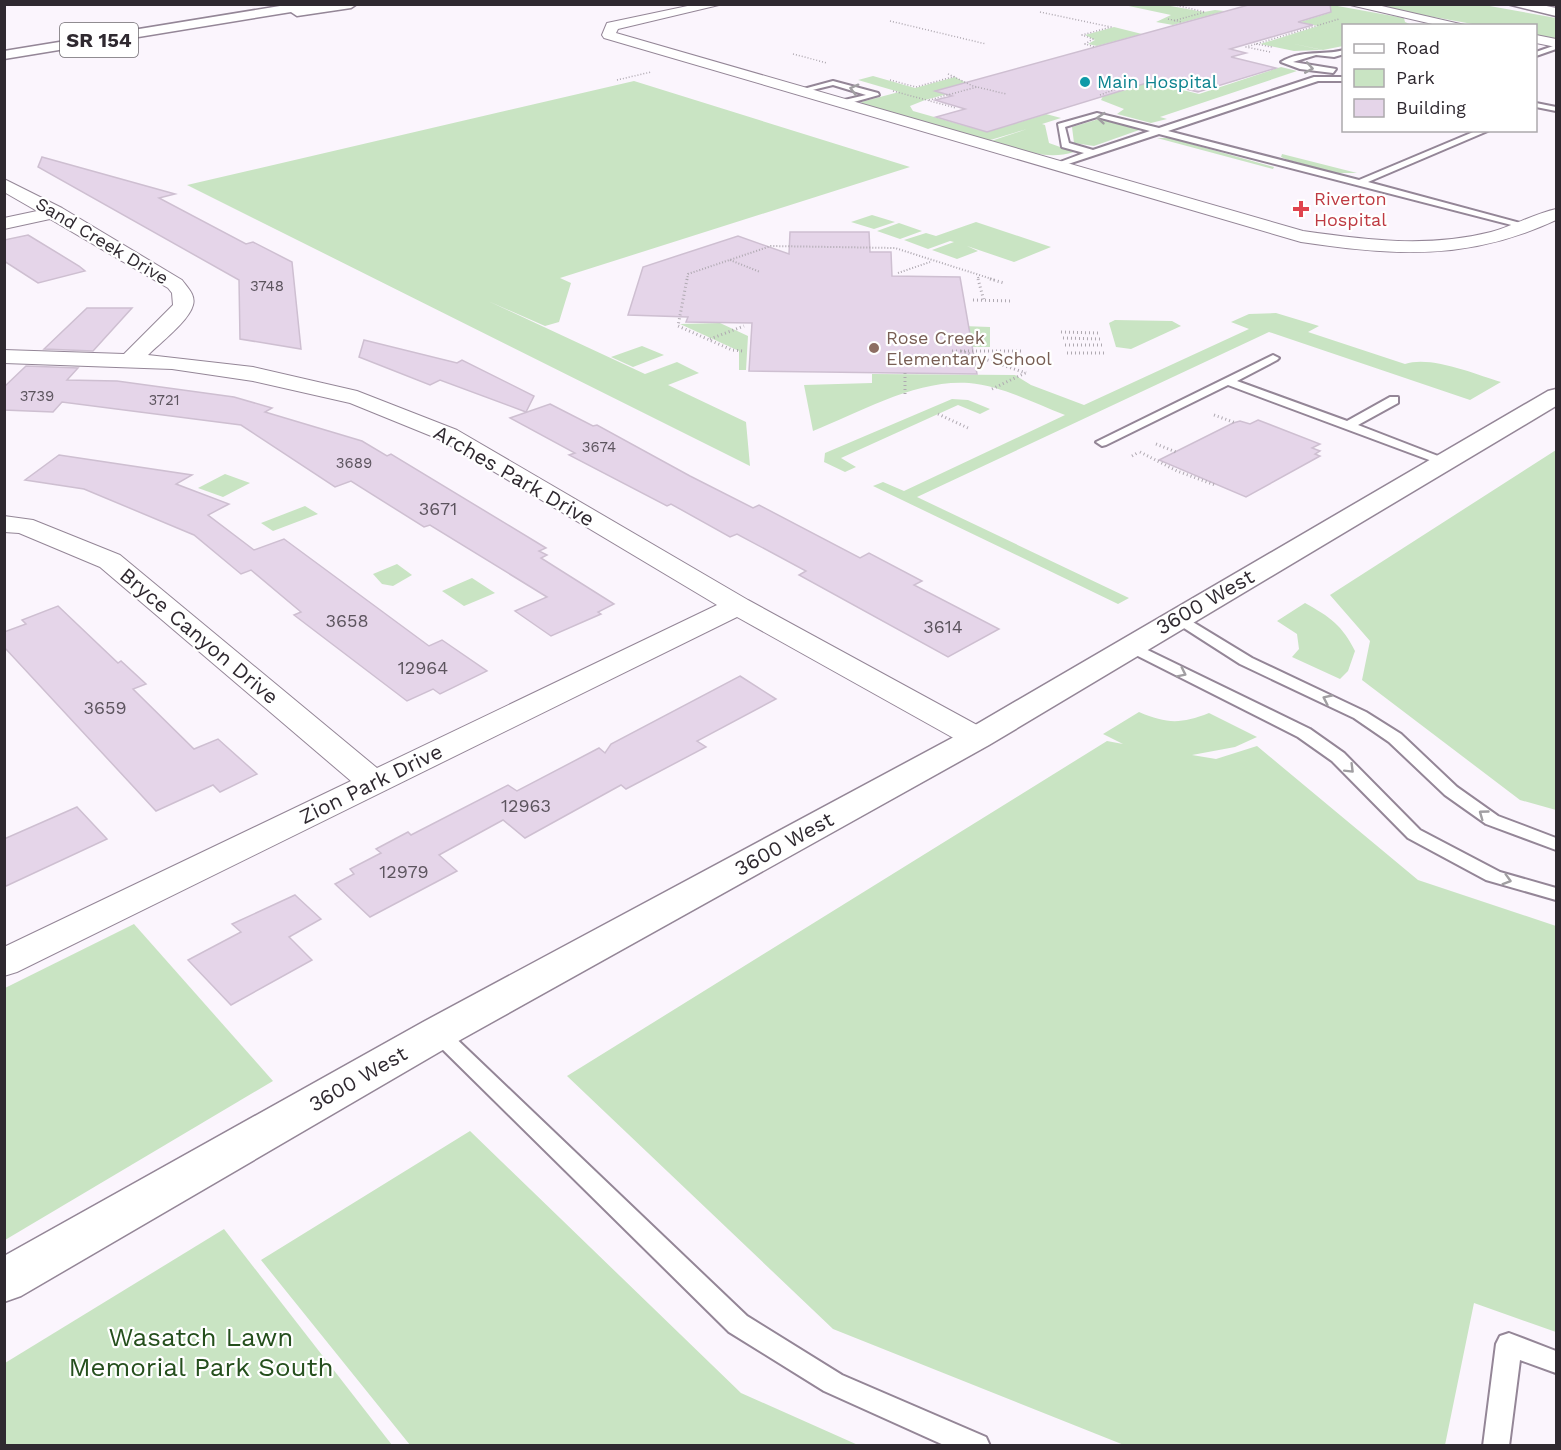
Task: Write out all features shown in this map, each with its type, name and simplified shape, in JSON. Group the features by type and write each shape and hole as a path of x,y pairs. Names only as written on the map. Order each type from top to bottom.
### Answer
{"main road":[{"path":"4,45 238,4"},
{"name":"SR 154","path":"4,45 269,4"},
{"name":"SR 154","path":"4,55 319,4"},
{"path":"194,24 351,4"},
{"path":"1513,4 1557,12"},
{"path":"1549,4 1557,6"},
{"name":"3600 West","path":"4,1281 438,1033 977,738 1129,646 1557,396"}],"street":[{"path":"717,4 612,26 609,35 1301,236 1374,246 1464,244 1530,227 1557,214"},
{"path":"1352,4 1454,24"},
{"path":"1537,39 1557,45"},
{"name":"Sand Creek Drive","path":"4,184 56,212 176,284 182,293 183,305 174,318 130,360"},
{"path":"4,224 56,212"},
{"name":"Arches Park Drive","path":"4,356 171,362 253,374 368,402 449,435 738,606 977,738"},
{"name":"Bryce Canyon Drive","path":"4,524 24,526 110,561 374,783"},
{"name":"Zion Park Drive","path":"4,963 738,606"}],"lane":[{"path":"1432,24 1440,21"},
{"path":"1537,54 1557,45"},
{"path":"1342,53 1334,55 1316,53 1285,62 1327,71 1342,70"},
{"path":"1334,55 1336,61 1342,62"},
{"path":"1056,165 1317,79 1342,79"},
{"path":"800,91 833,83 875,95 843,103"},
{"path":"1538,107 1557,110"},
{"path":"1091,152 1065,145 1061,126 1097,115 1530,227"},
{"path":"1359,183 1481,132"},
{"path":"1102,441 1273,358"},
{"path":"1227,381 1445,461"},
{"path":"1348,425 1394,400"},
{"path":"1178,618 1246,661 1360,715 1395,738 1451,791 1492,820 1557,844"},
{"path":"1129,646 1304,733 1338,758 1414,834 1493,876 1557,894"},
{"path":"438,1033 738,1324 833,1383 977,1446"},
{"path":"1496,1446 1509,1344 1557,1362"}],"path":[{"path":"1171,4 1205,12 1173,21"},
{"path":"1041,12 1111,27 1082,35 1093,39 1085,44 1095,47"},
{"path":"1275,53 1246,47 1341,18"},
{"path":"1168,20 1182,22"},
{"path":"890,21 986,44"},
{"path":"948,74 978,87 1006,94"},
{"path":"916,87 956,76"},
{"path":"928,100 978,87"},
{"path":"743,351 732,350 678,326 688,274 771,246 895,248 978,277 1004,283"},
{"path":"729,260 760,272"},
{"path":"898,273 931,261"},
{"path":"978,277 984,301"},
{"path":"973,300 1012,302"},
{"path":"709,339 744,326"},
{"path":"1061,332 1098,333"},
{"path":"1063,338 1100,339"},
{"path":"1065,345 1102,345"},
{"path":"952,351 1021,351"},
{"path":"961,351 1026,373 992,389"},
{"path":"1067,353 1104,353"},
{"path":"905,373 905,396"},
{"path":"1204,420 1224,410"},
{"path":"938,414 968,428"},
{"path":"1214,415 1236,423"},
{"path":"1132,456 1166,439"},
{"path":"1156,444 1176,452"},
{"path":"1140,452 1186,475 1215,485"}],"green space":[{"path":"1124,5 1165,5 1204,12 1225,11 1173,25 1156,22 1171,15"},
{"path":"1288,5 1332,5 1404,18 1405,22 1410,24 1342,24 1342,46 1323,50 1290,43 1322,50 1294,51 1260,44 1318,26 1300,22 1329,13"},
{"path":"1367,5 1484,5 1556,18 1556,40 1537,36 1537,24 1472,24"},
{"path":"1114,27 1142,34 1097,46 1088,44 1095,40 1085,35"},
{"path":"1281,67 1297,71 1160,117 1167,119 1151,123 1117,114 1124,109 1101,100 1104,94 1145,81 1199,94"},
{"path":"873,76 915,88 955,77 974,87 925,100 910,106 913,111 987,132 1046,114 1061,118 1042,124 1045,125 1049,143 1074,152 1043,155 991,141 1027,129 987,141 864,105 861,102 899,92 858,80"},
{"path":"634,81 910,167 560,278 571,283 559,322 545,326 488,301 645,374 677,362 699,373 668,385 746,422 750,466 187,185"},
{"path":"1099,119 1142,129 1094,146 1074,143 1072,127"},
{"path":"1157,138 1170,138 1274,167 1273,169"},
{"path":"1282,154 1357,173 1336,173 1288,160 1281,157"},
{"path":"872,215 895,222 874,229 851,222"},
{"path":"976,222 1051,247 1014,262 967,246 978,251 957,259 932,250 954,242 950,241 928,249 904,240 926,233 936,236"},
{"path":"899,223 922,231 900,239 877,231"},
{"path":"1276,313 1319,326 1308,332 1405,364 1427,362 1440,364 1501,382 1470,400 1269,332 917,497 1129,598 1118,604 873,486 883,482 904,491 1065,415 994,388 969,383 949,383 909,391 889,398 813,431 804,385 872,383 872,374 1015,375 1031,385 1084,405 1249,329 1231,322 1249,314"},
{"path":"1115,320 1172,321 1181,326 1131,349 1116,347 1109,323"},
{"path":"720,323 748,336 746,370 739,370 739,351 680,324"},
{"path":"963,326 990,327 990,347 967,347"},
{"path":"642,346 664,355 633,367 611,357"},
{"path":"952,399 968,400 990,409 980,414 958,405 841,458 856,467 845,472 824,462 825,453"},
{"path":"1556,450 1556,810 1520,800 1362,680 1370,641 1330,595"},
{"path":"225,474 250,483 223,497 198,488"},
{"path":"305,506 318,514 273,531 261,523"},
{"path":"397,564 412,575 393,586 382,584 373,574"},
{"path":"472,578 495,593 464,606 442,591"},
{"path":"1305,603 1334,622 1345,634 1355,651 1348,671 1340,679 1292,657 1299,649 1297,634 1277,621"},
{"path":"1139,712 1158,719 1174,721 1209,713 1257,737 1235,747 1192,755 1216,759 1257,746 1418,880 1556,926 1556,1332 1474,1303 1445,1445 1124,1445 833,1329 567,1076 1107,741 1123,744 1103,734"},
{"path":"134,924 273,1081 5,1240 5,988"},
{"path":"470,1131 741,1393 858,1445 410,1445 261,1260"},
{"name":"Wasatch Lawn Memorial Park South","path":"224,1229 392,1445 5,1445 5,1363"}],"building":[{"name":"Main Hospital","path":"1252,4 1330,4 1331,12 1298,22 1313,25 1230,49 1246,53 1231,57 1276,68 1198,92 1153,81 987,132 936,117 965,109 935,100 952,96 935,91"},
{"path":"42,157 175,194 159,198 246,244 253,242 292,262 301,349 240,339 239,280 38,167"},
{"path":"790,232 869,232 870,252 891,252 892,276 960,277 977,374 749,371 752,323 686,322 688,317 628,315 643,267 738,236 789,254"},
{"path":"28,235 85,271 38,283 4,261 4,240"},
{"path":"87,308 132,308 93,351 44,349"},
{"path":"364,340 457,363 462,360 534,396 526,412 440,380 430,385 359,357"},
{"path":"26,366 78,368 67,380 117,381 234,397 272,408 265,412 362,441 387,456 391,454 546,548 539,551 547,555 541,558 614,604 598,612 601,614 551,636 515,611 547,597 430,525 424,527 351,481 335,487 241,425 62,402 53,412 4,410 4,387"},
{"path":"550,404 593,426 597,425 753,508 759,505 860,558 869,553 922,581 914,585 999,629 948,657 799,575 806,571 737,534 730,537 671,504 667,506 569,455 575,453 510,418"},
{"path":"1258,420 1320,444 1312,448 1320,451 1315,454 1320,456 1246,497 1159,460 1233,423 1240,421 1250,424"},
{"path":"59,455 192,475 176,484 229,504 208,515 254,550 284,539 429,646 442,640 487,671 440,694 433,689 407,701 294,615 301,612 251,570 241,574 194,535 84,489 25,480"},
{"path":"58,606 118,663 121,661 146,684 133,689 194,749 218,739 257,774 220,792 213,785 156,811 4,647 4,632 26,624 22,620"},
{"path":"740,676 776,699 697,741 706,747 626,789 621,785 525,838 503,820 439,855 457,871 370,917 335,884 354,874 350,869 381,853 376,849 408,832 411,835 508,785 517,791 599,748 605,753 611,744"},
{"path":"77,807 107,839 4,887 4,839"},
{"path":"295,895 321,919 289,937 312,960 231,1005 188,960 241,932 232,924"}],"place":[{"name":"Main Hospital","path":"1085,82"},
{"name":"Riverton Hospital","path":"1301,209"},
{"name":"Rose Creek Elementary School","path":"874,348"}]}
